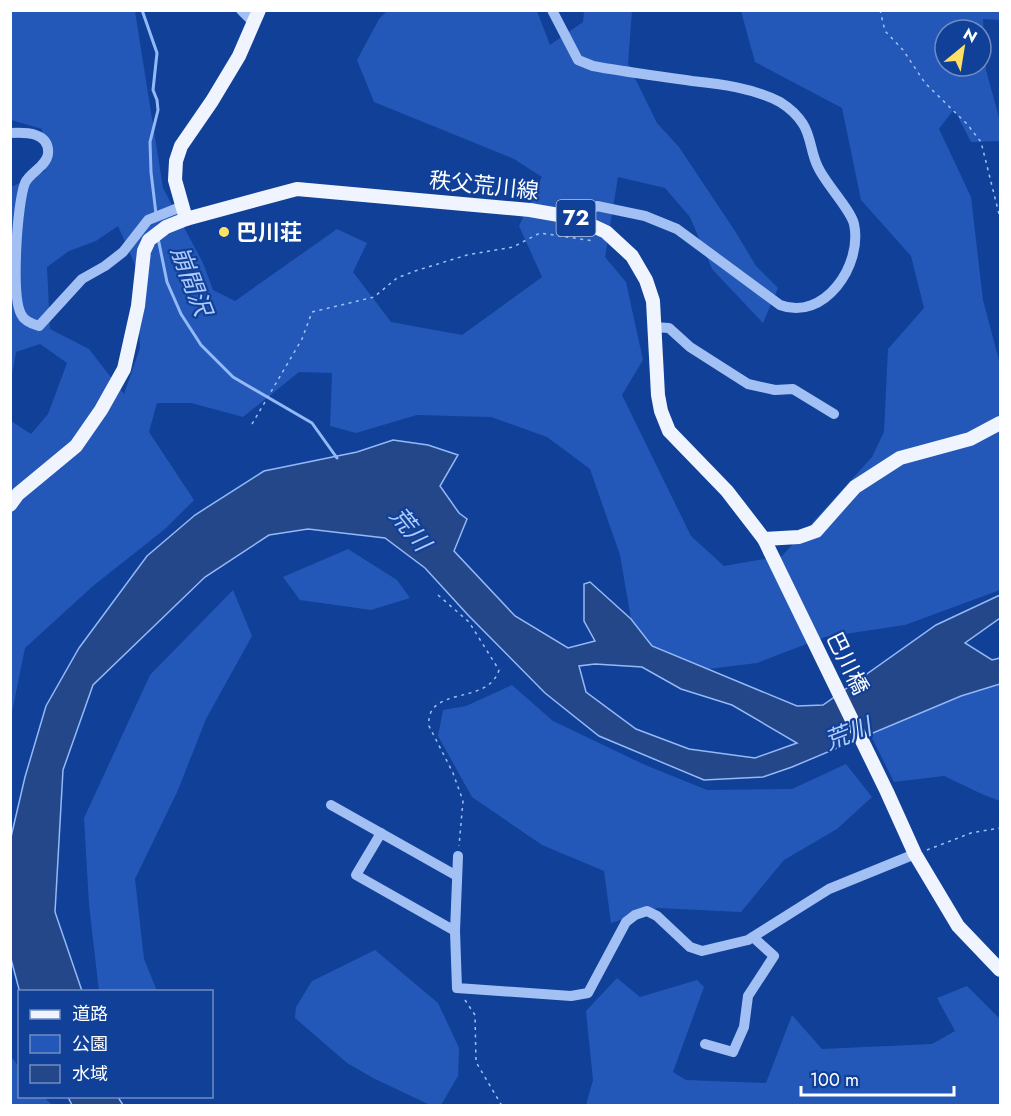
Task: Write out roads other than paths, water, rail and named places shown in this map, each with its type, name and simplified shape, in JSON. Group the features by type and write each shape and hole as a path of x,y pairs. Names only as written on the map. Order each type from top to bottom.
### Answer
{"main road":[{"path":"184,212 175,180 176,161 181,146 239,57 256,16"},
{"name":"秩父荒川線","path":"10,505 18,494 76,446 101,410 124,369 138,306 144,251 149,240 184,212 297,189 530,210 576,218 606,232 632,256 646,280 653,302 658,395 661,411 669,431 727,491 764,539"},
{"path":"764,539 799,537 816,531 855,486 900,458 970,439 1000,423"},
{"name":"巴川橋","path":"764,539 915,854 958,926 1000,970"}],"street":[{"path":"241,10 256,16"},
{"path":"552,10 578,60 592,66 723,85 753,92 781,103 804,126 818,167 854,222 856,243 850,263 837,286 822,302 807,308 792,309 780,305 677,229 645,216 597,206 576,218"},
{"path":"10,134 32,132 45,143 48,155 41,166 26,180 16,254 16,296 19,312 32,324 39,326 82,279 123,252 148,220 184,212"},
{"path":"654,327 669,328 690,347 748,384 775,390 793,389 834,414"},
{"path":"331,805 457,876"},
{"path":"381,833 356,875 455,931"},
{"path":"458,856 455,931 457,988 571,996 588,993 626,922 635,915 646,911 657,916 690,947 702,951 753,937 829,889 915,854"},
{"path":"705,1044 733,1053 744,1027 748,996 774,956 753,937"}],"water":[{"name":"荒川","path":"393,440 428,445 458,455 440,486 459,513 467,519 454,551 515,616 568,648 595,641 584,621 584,584 590,582 631,619 652,646 797,706 823,705 936,625 1000,595 1000,618 965,643 992,660 1000,658 1000,684 961,696 763,777 704,780 599,736 545,693 425,568 385,538 308,529 269,535 205,577 93,685 63,770 55,912 82,990 19,990 11,959 11,837 25,777 46,706 79,648 147,556 195,515 264,471 357,452","holes":["595,664 642,667 681,689 732,705 797,743 755,758 689,749 636,729 586,692 579,666"]},
{"path":"68,1098 119,1098 123,1105 72,1105"}],"waterway":[{"name":"崩間沢","path":"142,10 157,53 153,90 158,110 150,142 156,214"},
{"name":"崩間沢","path":"158,238 167,282 181,314 201,345 233,377 312,423 337,458"}],"place":[{"name":"巴川荘","path":"224,232"}]}
